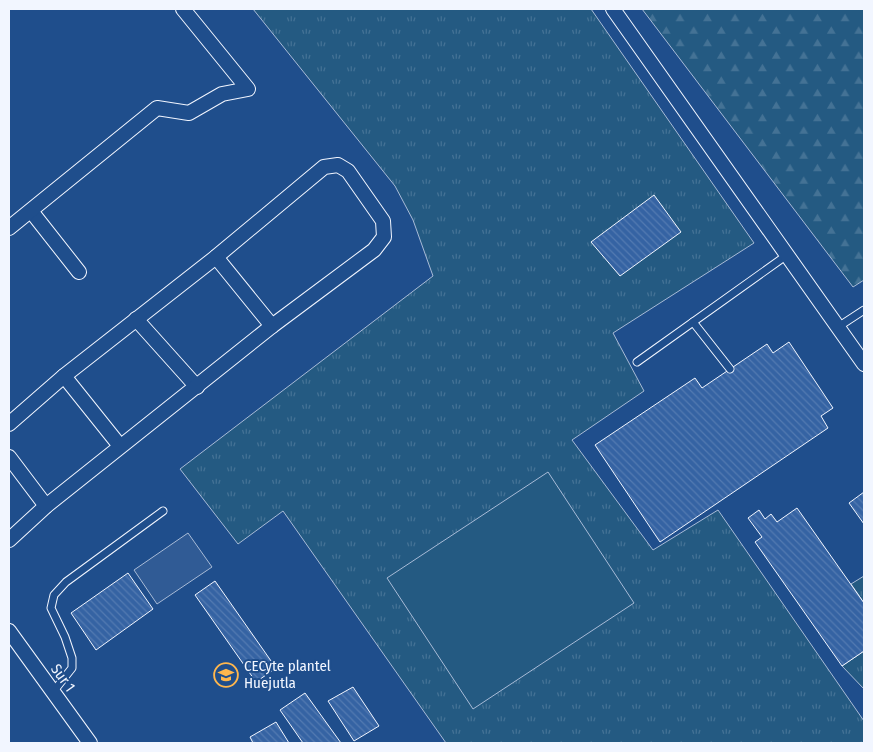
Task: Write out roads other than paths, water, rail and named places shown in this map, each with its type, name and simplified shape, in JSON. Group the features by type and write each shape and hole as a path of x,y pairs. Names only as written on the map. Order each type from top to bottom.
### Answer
{"street":[{"path":"9,228 157,108 189,113 222,94 248,89 183,9"},
{"path":"613,9 864,364"},
{"path":"9,424 64,376 216,257 324,167 338,165 348,171 383,221 384,237 374,250 272,326 120,446 46,506 9,540"},
{"path":"31,210 79,272"},
{"path":"216,257 272,326"},
{"path":"136,319 197,387"},
{"path":"64,376 120,446"},
{"path":"9,457 46,506"},
{"name":"Sur 1","path":"9,631 90,743"}],"lane":[{"path":"637,362 787,255"},
{"path":"838,327 864,310"},
{"path":"694,322 730,369"},
{"path":"53,692 72,668 72,658 51,608 54,595 66,582 163,511"}],"place":[{"name":"CECyte plantel Huejutla","path":"226,675"}]}
